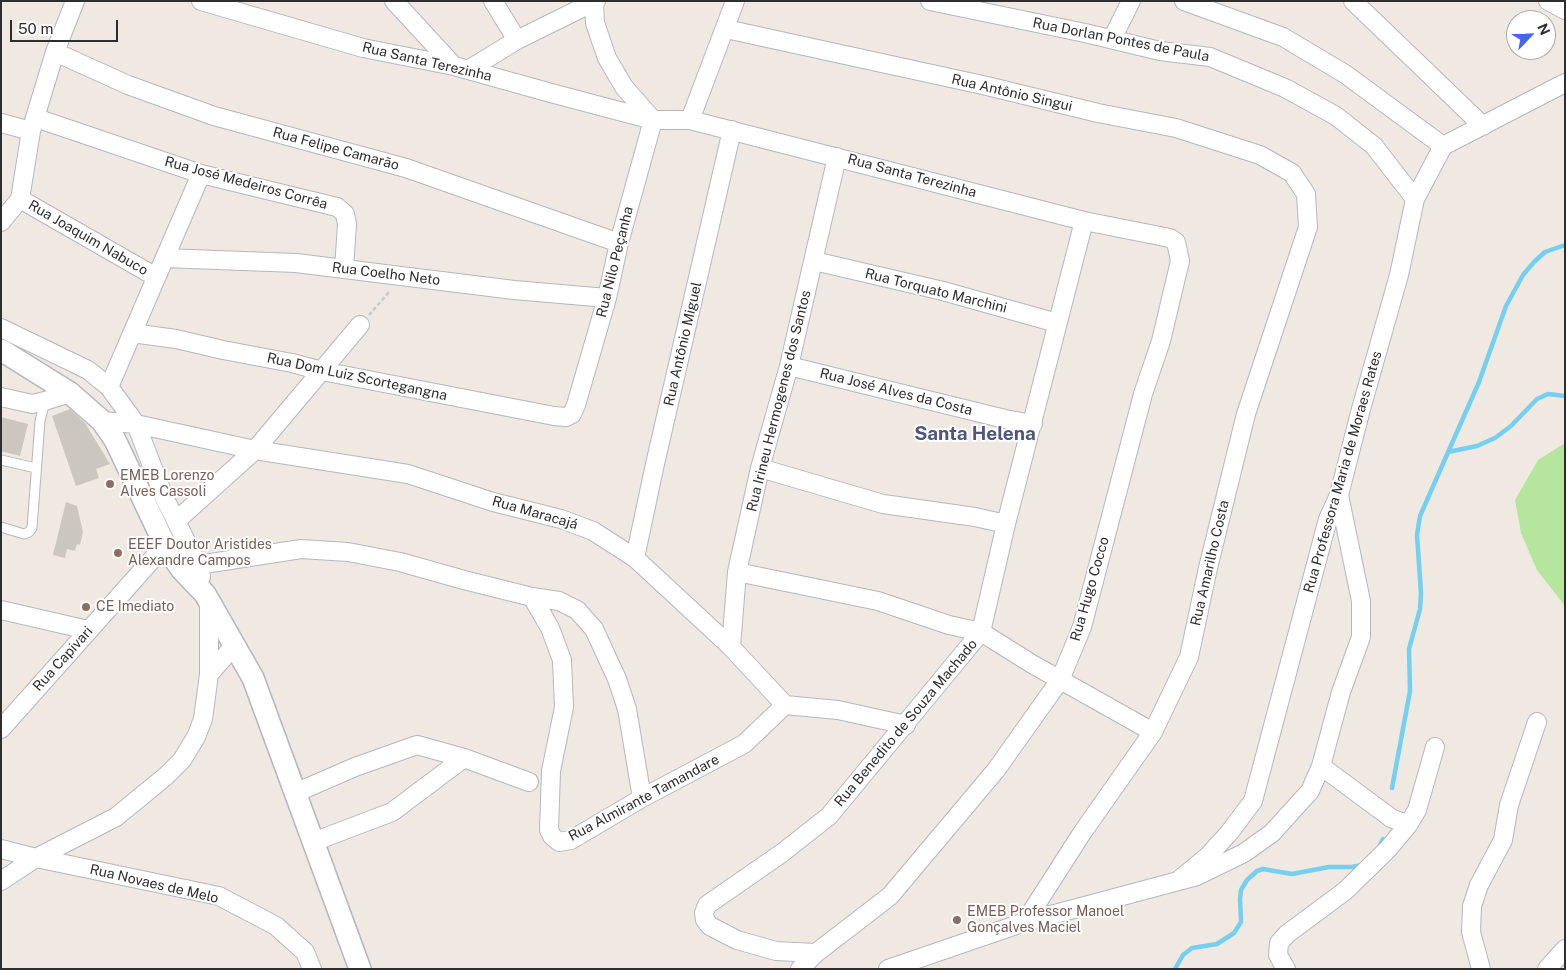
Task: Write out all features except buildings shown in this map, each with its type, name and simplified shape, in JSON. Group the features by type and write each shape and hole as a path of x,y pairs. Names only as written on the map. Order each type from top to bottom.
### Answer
{"street":[{"path":"1,222 20,199 34,124 56,52 75,1"},
{"name":"Rua Santa Terezinha","path":"202,1 363,48 461,68 551,94 653,120 690,120 1084,221 1170,238"},
{"path":"394,1 461,68 595,2 595,23 608,58 624,87 653,120"},
{"path":"493,1 517,40"},
{"path":"690,120 735,1"},
{"name":"Rua Dorlan Pontes de Paula","path":"930,1 1112,39 1160,51 1210,57 1285,88 1336,116 1374,146 1416,199"},
{"path":"1112,39 1131,1"},
{"path":"1184,1 1283,37 1345,74 1443,146 1565,83"},
{"path":"1353,1 1483,126"},
{"path":"1548,1 1565,10"},
{"name":"Rua Antônio Singui","path":"726,29 986,86 1098,114 1176,128 1260,155 1292,172"},
{"name":"Rua Felipe Camarão","path":"56,52 128,85 214,116 406,168 619,243"},
{"name":"Rua Nilo Peçanha","path":"576,405 607,298 619,243 653,120"},
{"name":"Rua José Medeiros Corrêa","path":"1,123 34,124 201,174 337,207 344,214 346,224 344,269"},
{"name":"Rua Antônio Miguel","path":"635,558 732,130"},
{"name":"Rua Professora Maria de Moraes Rates","path":"1179,880 1207,857 1229,833 1253,800 1328,519 1339,495 1399,275 1416,199 1443,146"},
{"name":"Rua Irineu Hermogenes dos Santos","path":"731,647 737,572 760,468 789,366 837,157"},
{"name":"Rua Amarilho Costa","path":"1025,922 1082,833 1153,732 1189,657 1208,568 1246,414 1308,227 1306,194 1292,172"},
{"name":"Rua Joaquim Nabuco","path":"109,387 201,174"},
{"name":"Rua Joaquim Nabuco","path":"20,199 156,277"},
{"name":"Rua Benedito de Souza Machado","path":"816,953 776,951 737,940 710,926 705,920 706,905 782,853 829,816 981,632 1006,524 1084,221"},
{"name":"Rua Hugo Cocco","path":"800,969 816,953 890,896 996,770 1060,680 1082,627 1143,394 1161,341 1180,261 1176,242 1170,238"},
{"name":"Rua Coelho Neto","path":"165,258 296,263 514,290 607,298"},
{"name":"Rua Torquato Marchini","path":"814,261 942,291 1057,323"},
{"path":"176,521 255,450 360,325"},
{"path":"1,328 88,370 109,387 136,424 164,497 176,521 190,567 253,678 360,969"},
{"name":"Rua Dom Luiz Scortegangna","path":"132,333 176,339 322,371 554,416 566,417 572,414 576,405"},
{"path":"1,350 70,393 102,421 115,440 165,545 190,567"},
{"name":"Rua José Alves da Costa","path":"789,366 1005,419 1033,424"},
{"path":"1,397 32,404 70,393"},
{"name":"Rua Maracajá","path":"102,421 136,424 255,450 408,474 494,502 561,519 593,531 635,558 731,647 785,705"},
{"path":"760,468 883,504 975,517 1006,524"},
{"path":"888,969 1025,922 1197,876 1244,853 1272,833 1310,791 1321,766 1341,692 1361,637 1360,601 1339,495"},
{"name":"Rua Capivari","path":"1,729 165,545"},
{"path":"190,567 300,550 348,552 400,562 532,597 559,601 577,610 594,629 617,679 627,709 642,798"},
{"path":"737,572 878,601 949,625 981,632 1060,680 1153,732"},
{"name":"Rua Almirante Tamandare","path":"532,597 550,628 562,660 564,708 551,771 549,830 552,836 559,842 571,840 642,798 744,744 785,705"},
{"path":"1,881 36,858 116,817 166,776 182,760 196,737 203,719 209,674 207,598"},
{"path":"1,610 88,630"},
{"path":"209,674 234,646"},
{"path":"785,705 838,710 906,725"},
{"path":"1481,969 1471,932 1472,906 1479,885 1502,840 1509,805 1537,722"},
{"path":"295,793 355,767 417,745 464,758 529,782"},
{"path":"1286,969 1278,955 1279,943 1287,934 1345,891 1388,849 1408,825 1417,810 1435,747"},
{"path":"313,842 392,812 464,758"},
{"path":"1321,766 1391,818 1408,825"},
{"name":"Rua Novaes de Melo","path":"1,849 219,896 276,926 306,952 312,969"},
{"path":"1547,969 1565,949"}],"lane":[{"path":"1,527 24,534 32,528 40,421 46,401"},
{"path":"1,460 36,468"}],"path":[{"path":"360,325 403,276"}],"green space":[{"path":"1565,443 1565,606 1537,570 1521,533 1515,500 1538,460"}],"waterway":[{"path":"1392,788 1410,691 1409,649 1420,609 1421,593 1417,535 1420,516 1479,382 1506,306 1523,275 1534,262 1545,252 1565,245"},
{"path":"1448,452 1477,446 1495,438 1511,426 1537,399 1548,394 1565,396"},
{"path":"1378,849 1383,839"},
{"path":"1175,969 1183,955 1192,948 1217,944 1234,933 1241,922 1241,890 1247,880 1257,871 1263,869 1292,874 1329,867 1362,865"}],"place":[{"name":"EMEB Lorenzo Alves Cassoli","path":"110,484"},
{"name":"EEEF Doutor Aristides Alexandre Campos","path":"118,553"},
{"name":"CE Imediato","path":"86,607"},
{"name":"EMEB Professor Manoel Gonçalves Maciel","path":"957,920"}],"district":[{"name":"Santa Helena","path":"975,434"}]}
